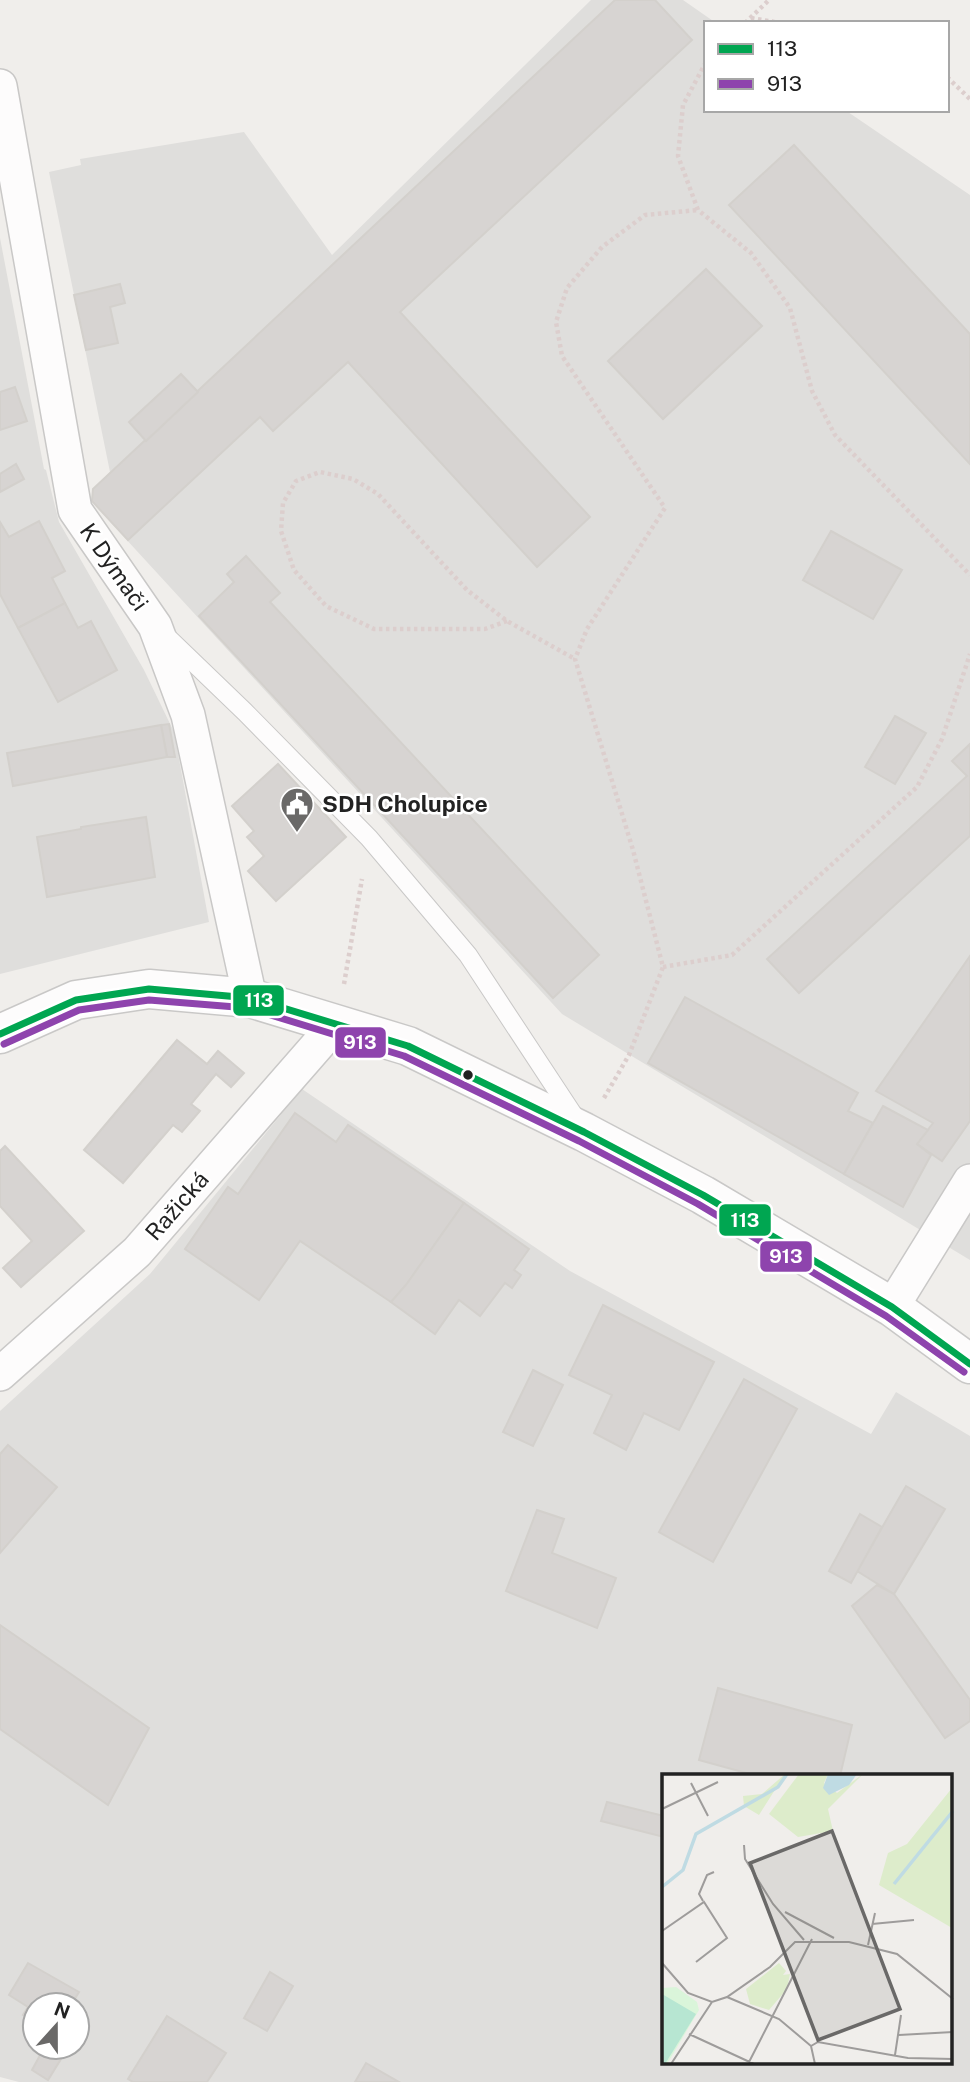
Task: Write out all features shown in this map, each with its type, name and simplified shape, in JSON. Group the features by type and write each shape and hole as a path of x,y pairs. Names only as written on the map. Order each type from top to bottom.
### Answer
{"street":[{"name":"K Dýmači","path":"0,86 75,510 155,626 188,715 250,998"},
{"path":"0,1034 76,1000 149,989 250,998 408,1046 584,1132 702,1195 892,1307 970,1364"},
{"name":"Ražická","path":"0,1374 137,1252 337,1023"},
{"path":"892,1307 970,1181"}],"lane":[{"path":"155,626 245,712 369,838 468,955 584,1132"}],"path":[{"path":"747,21 769,0"},
{"path":"751,18 768,21"},
{"path":"704,66 683,105 678,156 698,210 751,253 790,308 812,391 835,435 970,575"},
{"path":"949,79 970,99"},
{"path":"584,1132 629,1055 663,967 633,849 575,659 587,629 665,508 562,356 556,322 567,288 602,247 645,215 698,210"},
{"path":"507,621 485,629 374,629 326,606 294,570 281,531 283,503 296,481 320,472 353,479 378,494 467,590 507,621 575,659"},
{"path":"663,967 732,955 917,787 942,739 970,654"},
{"path":"337,1023 369,838"}],"shaded area":[{"path":"591,0 683,0 713,21 704,21 704,112 848,112 970,195 970,1260 562,1014 91,501 93,489 110,472 49,172 81,165 80,159 244,132 332,255"},
{"path":"0,238 44,469 59,522 144,670 174,732 209,922 0,974"},
{"path":"302,1089 570,1271 871,1434 896,1392 970,1436 970,2082 19,2082 0,2077 0,1411 150,1274"}],"building":[{"path":"615,0 655,0 692,40 400,312 590,517 537,567 348,362 273,431 260,417 128,540 92,501 93,489"},
{"path":"794,145 970,334 970,464 729,205"},
{"path":"706,269 762,326 663,419 608,361"},
{"path":"120,284 125,303 110,307 118,343 86,350 74,295"},
{"path":"181,374 198,392 146,441 129,422"},
{"path":"15,387 27,421 0,430 0,392"},
{"path":"16,464 24,479 0,492 0,474"},
{"path":"39,521 65,571 52,578 65,603 18,628 0,594 0,522 9,537"},
{"path":"831,531 902,570 873,619 803,580"},
{"path":"246,556 280,593 270,602 599,955 553,998 199,616 234,582 227,574"},
{"path":"65,603 78,628 91,621 117,670 58,702 18,628"},
{"path":"895,716 926,733 895,784 865,767"},
{"path":"169,724 175,757 167,757 161,725"},
{"path":"161,725 167,757 13,786 7,753"},
{"path":"970,744 970,836 799,993 767,959 967,776 952,761"},
{"name":"SDH Cholupice","path":"278,764 346,837 276,901 248,871 264,856 247,837 254,831 232,806"},
{"path":"146,817 155,877 47,897 37,837"},
{"path":"970,956 970,1121 942,1161 917,1144 933,1123 876,1091"},
{"path":"685,997 858,1093 848,1111 873,1123 844,1174 648,1063"},
{"path":"177,1040 207,1064 218,1051 244,1073 231,1087 216,1074 191,1104 200,1111 182,1132 173,1125 123,1183 84,1150"},
{"path":"883,1106 928,1130 917,1144 931,1155 903,1207 844,1174"},
{"path":"295,1113 336,1142 348,1125 464,1203 391,1302 300,1241 259,1300 185,1249 228,1187 238,1194"},
{"path":"5,1146 84,1231 21,1287 3,1268 32,1241 0,1206 0,1151"},
{"path":"464,1203 529,1249 514,1270 521,1275 512,1288 505,1283 480,1316 459,1300 435,1334 391,1302"},
{"path":"603,1305 714,1362 679,1430 644,1413 626,1450 594,1433 612,1395 569,1375"},
{"path":"533,1370 563,1385 533,1446 503,1432"},
{"path":"744,1379 797,1409 713,1562 659,1532"},
{"path":"8,1445 57,1487 0,1553 0,1454"},
{"path":"906,1486 945,1509 894,1594 857,1571"},
{"path":"537,1510 564,1519 552,1553 616,1578 597,1628 506,1591"},
{"path":"860,1514 882,1527 851,1583 829,1571"},
{"path":"877,1585 894,1594 970,1700 970,1721 945,1738 852,1606"},
{"path":"0,1625 149,1728 108,1805 0,1729"},
{"path":"718,1688 852,1725 840,1774 750,1774 699,1760"},
{"path":"607,1802 662,1816 662,1836 601,1821"},
{"path":"28,1963 77,1991 21,1991 21,2003 9,1995"},
{"path":"270,1972 293,1986 267,2031 244,2018"},
{"path":"167,2016 226,2053 207,2082 133,2082 128,2079"},
{"path":"37,2061 60,2061 48,2080 32,2070"},
{"path":"366,2063 399,2082 355,2082"}],"transit line":[{"name":"113","path":"0,1034 76,1000 149,989 250,998 408,1046 584,1132 703,1195 892,1307 970,1364"},
{"name":"913","path":"4,1044 79,1010 149,1000 248,1008 404,1056 579,1141 698,1204 886,1316 964,1372"}],"place":[{"name":"SDH Cholupice","path":"297,834"}]}
